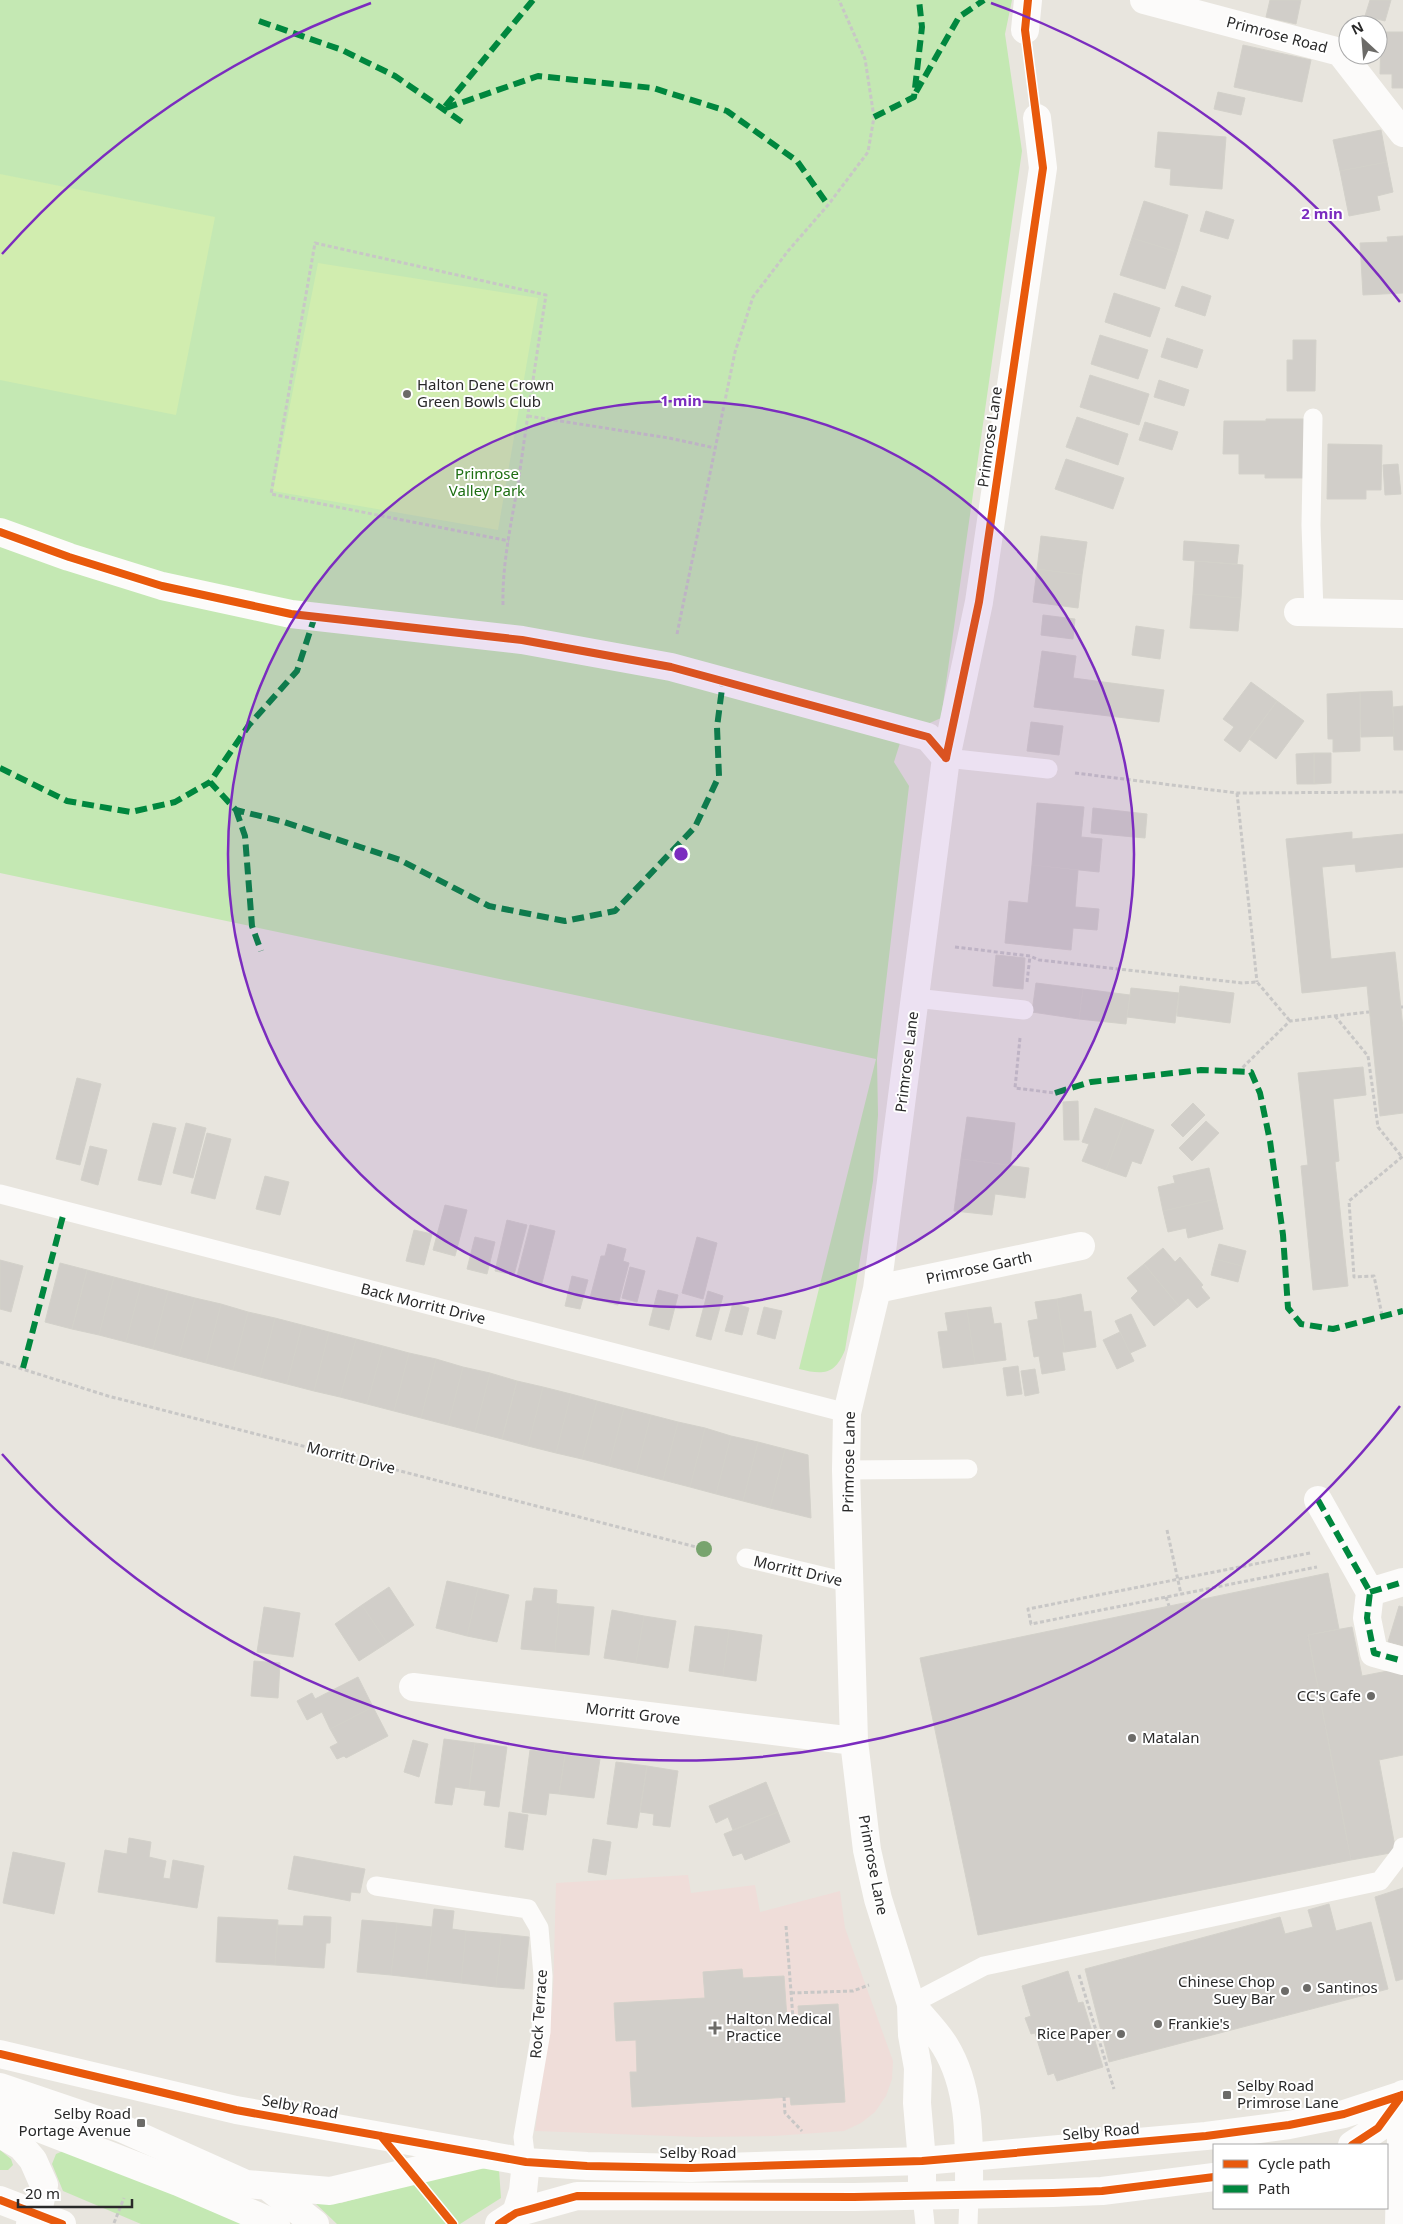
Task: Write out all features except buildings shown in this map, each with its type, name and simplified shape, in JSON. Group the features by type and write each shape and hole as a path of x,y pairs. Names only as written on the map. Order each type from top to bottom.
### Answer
{"street":[{"path":"1025,30 1028,0"},
{"name":"Primrose Road","path":"1144,0 1340,52 1403,133"},
{"name":"Primrose Lane","path":"922,2196 922,2161 917,2103 918,2068 912,2035 911,2004 878,1899 867,1850 854,1741 851,1583 846,1470 847,1413 877,1290 946,758 979,602 1043,168 1037,118"},
{"path":"0,532 69,557 162,586 291,614 504,638 671,667 928,737 946,758"},
{"path":"1306,612 1403,614"},
{"name":"Primrose Garth","path":"877,1290 1081,1246"},
{"path":"1318,1500 1370,1592 1367,1618 1374,1653 1403,1661"},
{"path":"1370,1592 1403,1582"},
{"name":"Morritt Grove","path":"413,1687 854,1741"},
{"name":"Primrose Lane","path":"911,2004 945,2046 963,2085 970,2141 969,2195"},
{"name":"Selby Road","path":"0,2054 236,2110 526,2162 691,2168 922,2161 1206,2136 1290,2125 1344,2114 1402,2094"},
{"path":"0,2087 122,2128 246,2184 330,2191 484,2154"},
{"path":"1354,2144 1378,2128 1402,2094"},
{"path":"1399,2224 1402,2094"},
{"path":"0,2114 178,2182 276,2224"},
{"path":"0,2134 22,2146 33,2160 44,2185 34,2220"},
{"name":"Rock Terrace","path":"507,2218 523,2190 526,2162"},
{"path":"507,2218 577,2196 969,2195 1102,2191 1213,2177"},
{"path":"267,2186 315,2224"},
{"path":"0,2200 34,2220 62,2224"}],"lane":[{"path":"1306,612 1311,526 1313,418"},
{"path":"946,758 1048,769"},
{"path":"915,998 1024,1010"},
{"name":"Back Morritt Drive","path":"0,1194 847,1413"},
{"path":"846,1470 968,1469"},
{"name":"Morritt Drive","path":"746,1558 851,1583"},
{"path":"911,2004 984,1966 1380,1881 1402,1852 1403,1847"},
{"name":"Rock Terrace","path":"376,1886 528,1909 539,1928 544,1976 540,2032 523,2137 526,2162"},
{"path":"968,2224 969,2195"},
{"path":"922,2196 926,2224"}],"path":[{"path":"671,667 735,352 753,297 788,250 828,205 868,152 874,117 866,67 850,22 839,0"},
{"path":"504,638 503,581 546,295 315,243 271,494 509,541"},
{"path":"528,416 669,438 715,448"},
{"path":"1048,769 1237,793 1403,792"},
{"path":"1237,793 1257,982 1290,1021"},
{"path":"922,944 1030,956 1039,960 1213,980 1242,983 1257,982"},
{"path":"1238,1072 1290,1021 1369,1012"},
{"path":"1335,1016 1368,1056 1378,1127 1402,1156 1348,1200 1354,1277 1374,1276 1382,1315"},
{"path":"1167,1530 1181,1594"},
{"path":"1317,1552 1028,1609 1032,1624 1325,1566"},
{"path":"1166,1597 1168,1606"},
{"path":"786,1926 793,2018"},
{"path":"1071,1947 1114,2089"},
{"path":"791,1993 853,1991 901,1975"}],"shaded area":[{"name":"Halton Medical Practice","path":"688,1875 691,1893 755,1885 760,1912 840,1891 845,1928 893,2061 892,2079 886,2096 875,2112 861,2123 844,2131 774,2136 698,2137 535,2131 553,1996 556,1883"}],"green space":[{"name":"Primrose Valley Park","path":"0,0 1012,0 1005,34 1022,151 941,718 923,726 906,724 894,762 909,786 877,1059 878,1115 873,1181 845,1350 832,1369 815,1372 799,1369 876,1059 0,873"},
{"path":"0,174 215,217 176,415 0,380"},
{"name":"Halton Dene Crown Green Bowls Club","path":"318,263 538,298 498,530 273,491"},
{"path":"0,2150 11,2159 13,2165 8,2170 0,2170"},
{"path":"63,2151 262,2224 141,2224 63,2191 52,2164 56,2154"},
{"path":"487,2166 499,2170 501,2198 460,2224 337,2224 313,2201 341,2203 457,2171"}],"marked path":[{"path":"533,0 443,109 538,76 653,88 727,111 797,161 828,205"},
{"path":"874,117 914,97 922,27 919,0"},
{"path":"916,92 959,17 984,0"},
{"path":"259,21 342,50 395,76 462,122"},
{"path":"315,616 297,671 249,725 210,782 236,810 284,822 400,860 489,906 565,921 615,911 695,827 719,776 717,727 723,681"},
{"path":"0,768 67,801 131,812 175,802 210,782"},
{"path":"236,810 245,836 252,926 261,951"},
{"path":"1055,1093 1091,1082 1201,1070 1251,1072 1260,1093 1270,1141 1283,1235 1288,1308 1301,1324 1333,1329 1403,1311"},
{"path":"23,1368 64,1212"},
{"path":"1318,1500 1370,1592 1367,1618 1374,1653 1403,1661"},
{"path":"1370,1592 1403,1582"}],"cycle path":[{"path":"946,758 979,602 1043,168 1025,30 1028,0"},
{"path":"0,532 69,557 162,586 291,614 522,640 671,667 928,737 946,758"},
{"path":"0,2054 236,2110 526,2162 587,2166 691,2168 922,2161 969,2157 1206,2136 1289,2125 1344,2114 1402,2095"},
{"path":"1354,2144 1378,2128 1402,2095"},
{"path":"381,2136 453,2224"},
{"path":"499,2224 516,2213 577,2196 854,2197 1053,2193 1102,2191 1213,2177"},
{"path":"0,2200 62,2224"}],"place":[{"name":"Halton Dene Crown Green Bowls Club","path":"407,394"},
{"name":"CC's Cafe","path":"1371,1696"},
{"name":"Matalan","path":"1132,1738"},
{"name":"Santinos","path":"1307,1988"},
{"name":"Chinese Chop Suey Bar","path":"1285,1991"},
{"name":"Frankie's","path":"1158,2024"},
{"name":"Halton Medical Practice","path":"715,2028"},
{"name":"Rice Paper","path":"1121,2034"},
{"name":"Selby Road Primrose Lane","path":"1227,2095"},
{"name":"Selby Road Portage Avenue","path":"141,2123"}]}
